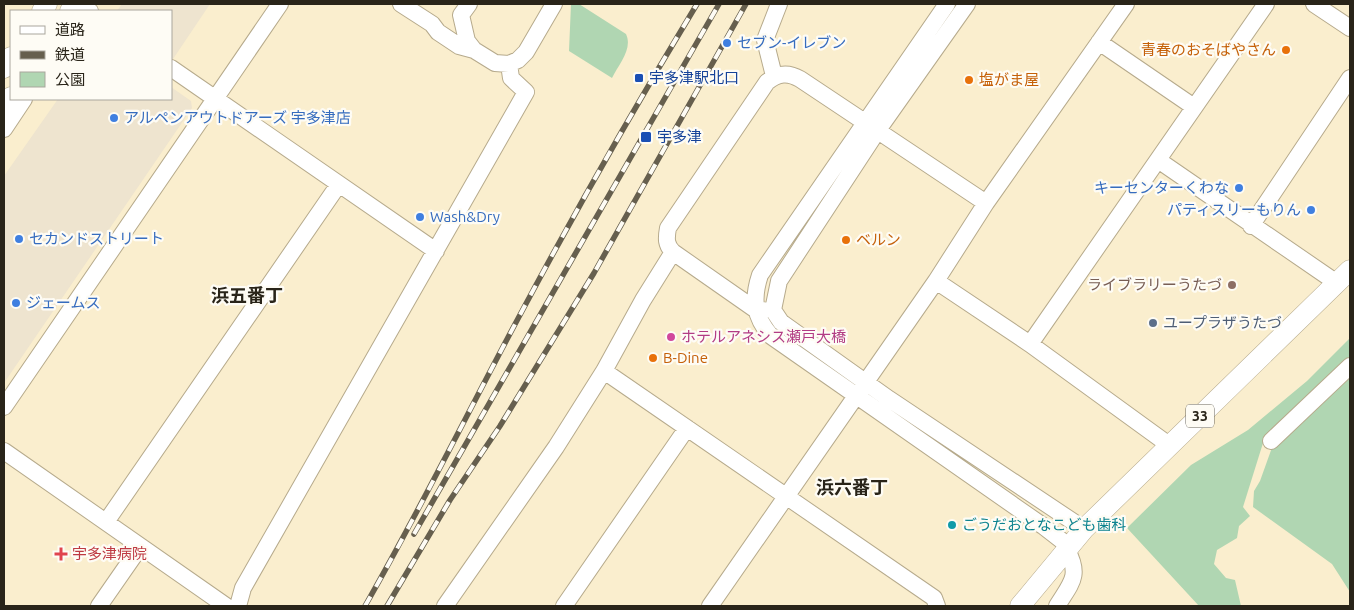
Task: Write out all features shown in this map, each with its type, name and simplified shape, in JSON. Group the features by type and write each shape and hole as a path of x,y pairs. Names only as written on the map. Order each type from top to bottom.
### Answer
{"main road":[{"name":"33","path":"1020,606 1084,530 1344,276"}],"street":[{"path":"4,407 280,4"},
{"path":"401,4 432,24 438,32 459,46 474,50 495,63 509,64 518,60 526,52 554,4"},
{"path":"774,76 765,40 779,4"},
{"path":"948,4 871,126 779,281 773,310 781,322 889,399 1084,530"},
{"path":"967,4 871,126 760,275 755,292 757,318 771,336 1043,526 1069,548 1075,563 1075,575 1057,606"},
{"path":"710,606 936,281 986,203 1126,4"},
{"path":"1030,344 1266,4"},
{"path":"1323,6 1350,28"},
{"path":"432,24 445,22 465,10 467,41 474,50"},
{"path":"1100,42 1194,107"},
{"path":"238,606 243,588 526,92 511,78 509,64"},
{"path":"172,69 436,251"},
{"path":"773,310 756,310 673,252 668,247 668,228 767,82 774,76 781,74 795,76 986,203"},
{"path":"1251,226 1350,78"},
{"path":"4,129 23,100"},
{"path":"1158,160 1251,226 1344,276"},
{"path":"106,522 339,184"},
{"path":"445,606 556,447 604,370 643,300 673,252"},
{"path":"936,281 1030,344 1169,445"},
{"path":"1271,441 1350,366"},
{"path":"604,370 934,598 937,606"},
{"path":"564,606 687,428"},
{"path":"4,451 226,606"},
{"path":"99,606 140,547"}],"shaded area":[{"path":"122,4 210,4 172,61 172,10 118,10"},
{"path":"172,88 191,101 192,108 4,383 4,176 57,100 172,100"}],"green space":[{"path":"571,4 579,4 626,34 628,45 612,78 569,51"},
{"path":"1350,338 1350,359 1263,443 1243,507 1250,516 1239,526 1237,538 1217,550 1214,564 1226,578 1235,580 1241,606 1199,606 1127,528 1191,465 1248,430 1307,381"},
{"path":"1350,369 1350,592 1332,564 1253,507 1254,491 1260,481 1274,442"}],"railway":[{"path":"365,606 564,235 629,118 697,4"},
{"path":"414,534 719,4"},
{"path":"387,606 450,500 500,426 594,273 746,4"}],"place":[{"name":"セブン-イレブン","path":"727,43"},
{"name":"青春のおそばやさん","path":"1286,50"},
{"name":"宇多津駅北口","path":"639,78"},
{"name":"塩がま屋","path":"969,80"},
{"name":"アルペンアウトドアーズ 宇多津店","path":"114,118"},
{"name":"宇多津","path":"646,137"},
{"name":"キーセンターくわな","path":"1239,188"},
{"name":"パティスリーもりん","path":"1311,210"},
{"name":"Wash&Dry","path":"420,217"},
{"name":"セカンドストリート","path":"19,239"},
{"name":"ベルン","path":"846,240"},
{"name":"ライブラリーうたづ","path":"1232,285"},
{"name":"ジェームス","path":"16,303"},
{"name":"ユープラザうたづ","path":"1153,323"},
{"name":"ホテルアネシス瀬戸大橋","path":"671,337"},
{"name":"B-Dine","path":"653,358"},
{"name":"ごうだおとなこども歯科","path":"952,525"},
{"name":"宇多津病院","path":"61,554"}],"district":[{"name":"浜五番丁","path":"247,296"},
{"name":"浜六番丁","path":"852,488"}]}
